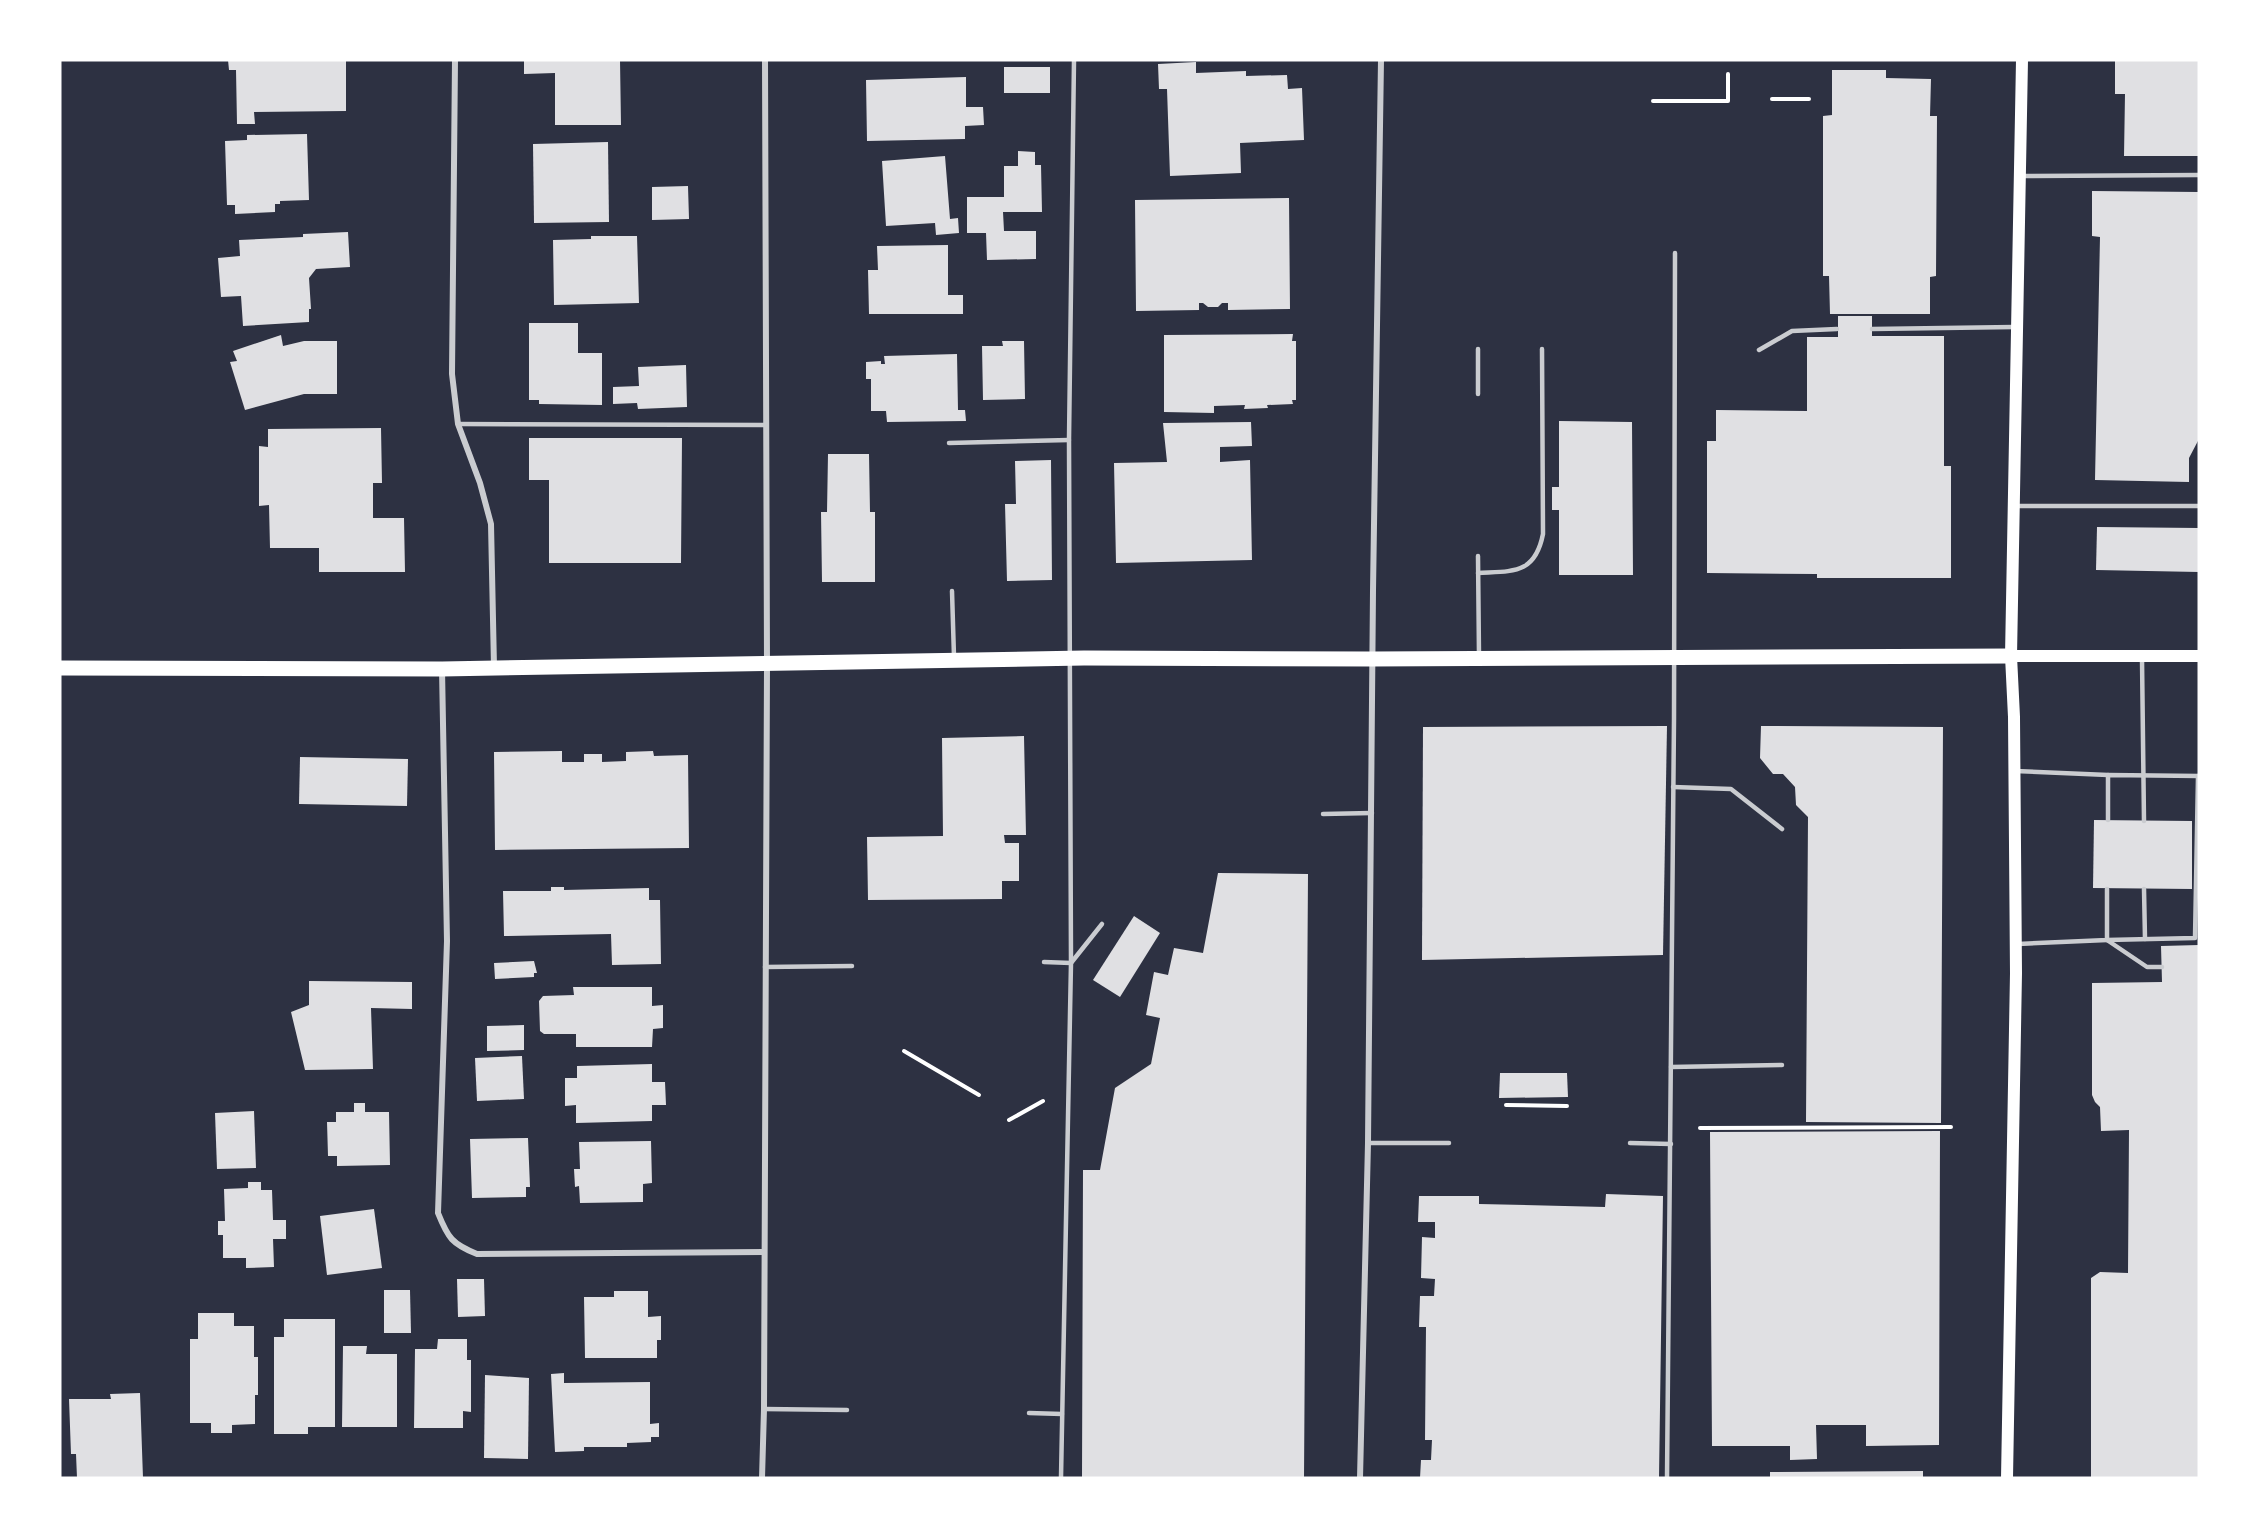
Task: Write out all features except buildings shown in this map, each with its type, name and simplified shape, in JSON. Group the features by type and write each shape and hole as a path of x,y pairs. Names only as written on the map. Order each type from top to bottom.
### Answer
{"main road":[{"path":"2007,1478 2016,944 2011,656 2022,60"},
{"path":"60,668 442,669 1070,658 2199,656"}],"street":[{"path":"455,60 452,374 458,424 480,483 491,524 495,668"},
{"path":"762,1478 767,664 765,60"},
{"path":"1360,1478 1368,1143 1372,659 1381,60"},
{"path":"442,669 447,941 438,1213 446,1232 456,1245 477,1254 764,1252"}],"lane":[{"path":"1061,1478 1071,963 1069,440 1074,60"},
{"path":"2020,176 2199,175"},
{"path":"1667,1478 1671,1144 1675,253"},
{"path":"1872,329 2017,327"},
{"path":"1759,350 1792,331 1838,329"},
{"path":"1478,349 1478,394"},
{"path":"1478,573 1516,570 1527,566 1540,548 1543,534 1542,349"},
{"path":"458,424 765,425"},
{"path":"949,443 1069,440"},
{"path":"2014,506 2199,506"},
{"path":"1478,556 1479,658"},
{"path":"952,591 954,660"},
{"path":"2142,656 2144,821"},
{"path":"2014,771 2198,776 2195,938 2016,944"},
{"path":"2108,775 2108,820"},
{"path":"1673,787 1731,789 1782,829"},
{"path":"1323,813 1372,813"},
{"path":"2107,889 2107,940"},
{"path":"2144,889 2145,939"},
{"path":"1071,963 1102,924"},
{"path":"2107,940 2147,967 2162,967"},
{"path":"1044,962 1071,963"},
{"path":"765,967 852,966"},
{"path":"1671,1067 1782,1065"},
{"path":"1368,1143 1449,1143"},
{"path":"1630,1143 1671,1144"},
{"path":"764,1409 847,1410"},
{"path":"1029,1413 1062,1414"}],"path":[{"path":"1653,101 1728,101 1728,74"},
{"path":"1772,99 1809,99"},
{"path":"904,1051 979,1095"},
{"path":"1009,1120 1052,1096"},
{"path":"1506,1105 1537,1108 1567,1106"},
{"path":"1700,1128 1951,1127"}]}
